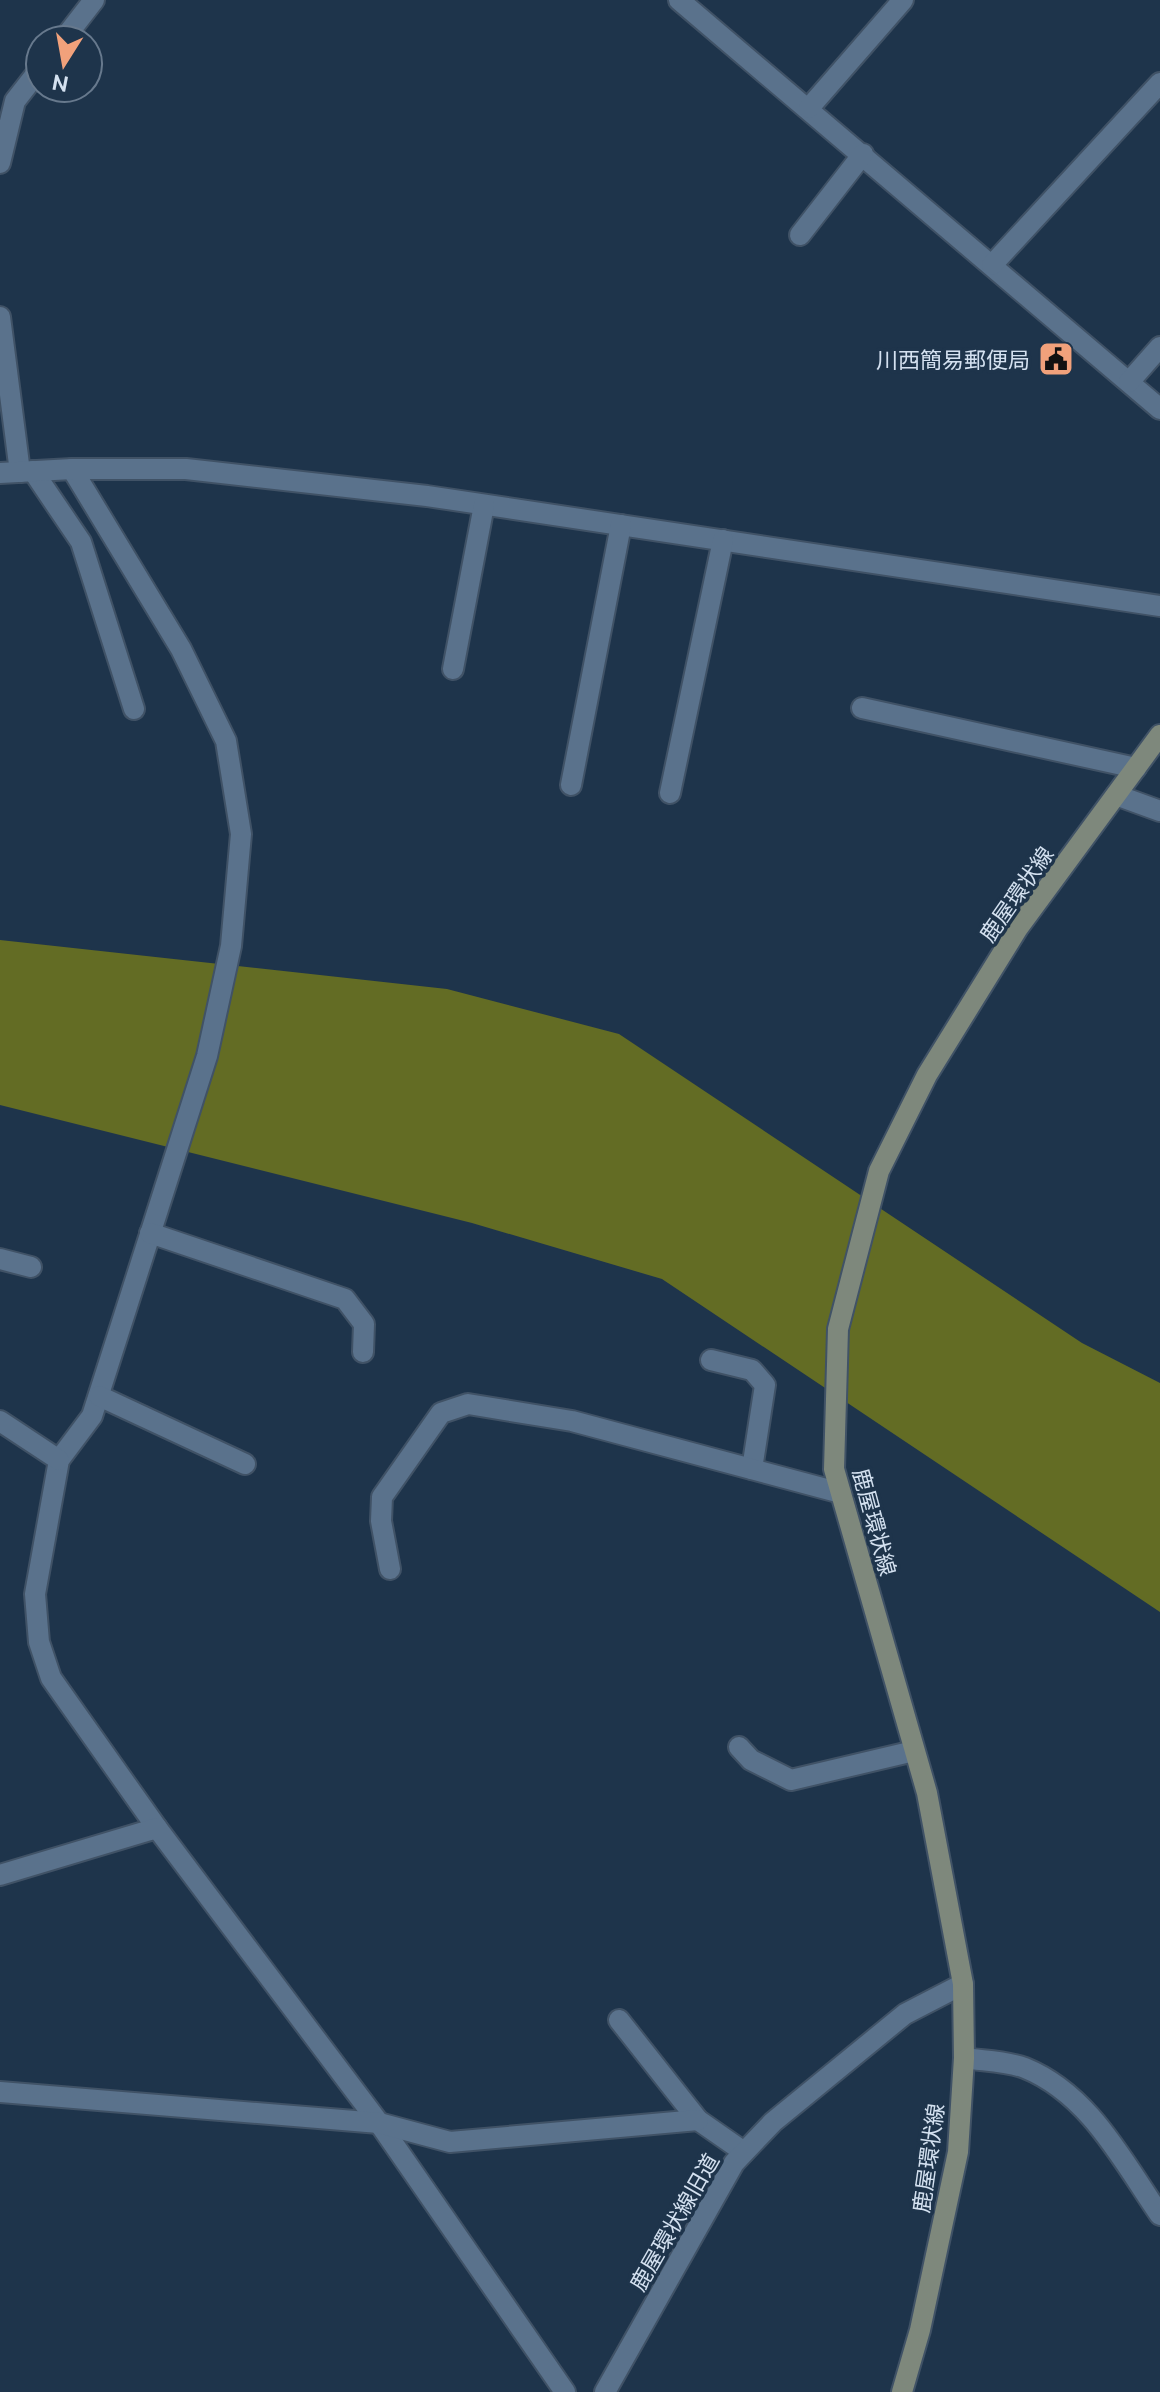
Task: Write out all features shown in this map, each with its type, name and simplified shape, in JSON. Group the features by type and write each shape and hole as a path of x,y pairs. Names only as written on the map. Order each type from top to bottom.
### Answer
{"main road":[{"name":"鹿屋環状線","path":"902,2392 920,2330 958,2152 964,2058 963,1984 927,1793 834,1469 838,1329 879,1171 927,1075 1018,928 1160,735"}],"street":[{"path":"75,24 94,0"},
{"path":"679,0 1160,409"},
{"path":"809,108 903,0"},
{"path":"992,265 1160,83"},
{"path":"0,163 8,106 24,88"},
{"path":"800,235 863,154"},
{"path":"0,317 18,472 81,542 134,709"},
{"path":"1129,382 1160,347"},
{"path":"72,469 181,649 226,741 241,834 231,946 207,1056 92,1416 59,1460 35,1594 39,1642 51,1678 157,1828 379,2123 565,2392"},
{"path":"18,472 186,469 484,505 1160,606"},
{"path":"453,669 484,505"},
{"path":"571,785 621,525"},
{"path":"670,793 723,540"},
{"path":"862,708 1136,768"},
{"path":"1116,795 1160,811"},
{"path":"150,1233 345,1299 364,1324 363,1352"},
{"path":"0,1259 31,1267"},
{"path":"711,1360 752,1370 765,1385 752,1469"},
{"path":"99,1396 245,1464"},
{"path":"390,1569 381,1521 382,1497 441,1413 468,1404 572,1421 841,1493"},
{"path":"0,1421 59,1460"},
{"path":"739,1747 751,1760 791,1780 914,1751"},
{"path":"0,1875 157,1828"},
{"name":"鹿屋環状線旧道","path":"605,2392 734,2163 773,2122 905,2014 963,1984"},
{"path":"619,2020 698,2120 744,2152"},
{"path":"964,2058 1021,2066 1058,2083 1095,2119 1160,2215"},
{"path":"0,2092 379,2123 450,2142 698,2120"}],"green space":[{"path":"0,940 447,989 619,1034 1082,1343 1160,1383 1160,1612 662,1279 472,1223 0,1105"}],"place":[{"name":"川西簡易郵便局","path":"1056,359"}]}
